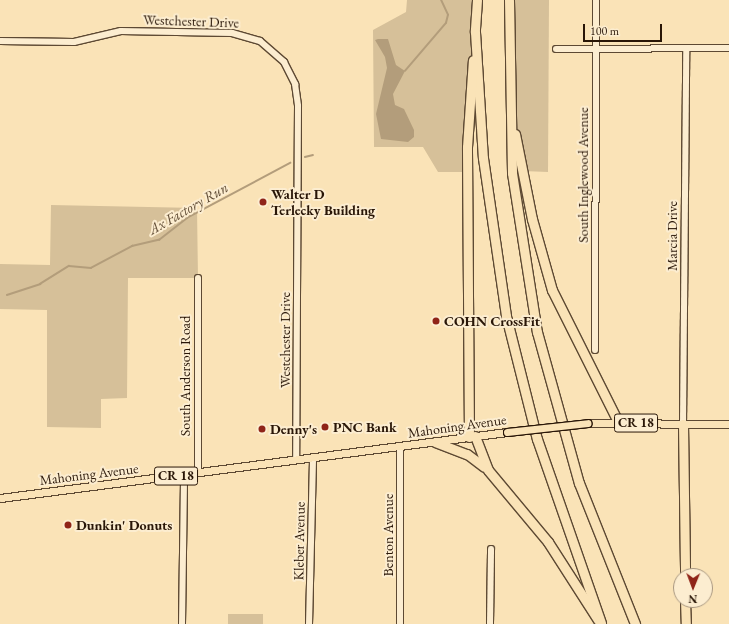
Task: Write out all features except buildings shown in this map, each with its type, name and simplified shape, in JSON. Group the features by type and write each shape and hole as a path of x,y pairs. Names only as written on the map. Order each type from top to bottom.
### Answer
{"highway":[{"path":"477,0 467,148 472,436 488,470"},
{"path":"509,0 511,110 518,224 546,370 581,487 635,624"},
{"path":"475,32 489,212 506,316 537,439 601,624"},
{"path":"511,110 532,219 552,290 618,422"},
{"path":"683,424 685,568"},
{"path":"435,442 467,454 488,470 548,542 601,624"},
{"path":"685,608 686,624"}],"main road":[{"name":"Mahoning Avenue","path":"0,498 400,447 472,436 588,423 618,422 729,424"}],"street":[{"name":"South Inglewood Avenue","path":"595,350 596,0"},
{"name":"Westchester Drive","path":"0,41 74,42 121,31 232,33 260,41 284,62 295,84 298,106 296,460"},
{"path":"556,48 729,48"},
{"name":"Marcia Drive","path":"683,424 686,48"},
{"name":"South Anderson Road","path":"198,278 198,473"},
{"name":"Benton Avenue","path":"400,447 400,624"},
{"name":"Kleber Avenue","path":"309,624 313,458"},
{"path":"182,624 184,475"},
{"path":"490,624 491,549"}],"shaded area":[{"path":"407,0 477,0 467,172 438,172 423,147 374,147 373,30 406,12"},
{"path":"509,0 549,0 548,172 523,171 511,110"},
{"path":"388,39 396,65 405,71 393,94 395,105 404,109 414,130 414,137 408,142 381,139 376,114 387,68 385,57 375,40"},
{"path":"51,205 197,208 198,278 128,278 127,398 101,399 101,428 47,427 47,310 0,309 0,264 50,265"},
{"path":"228,614 263,614 263,624 228,624"}],"waterway":[{"name":"Ax Factory Run","path":"405,71 446,23 448,15 441,0"},
{"name":"Ax Factory Run","path":"305,157 313,155"},
{"name":"Ax Factory Run","path":"7,295 40,284 69,266 91,268 132,246 159,240 187,218 290,163"}],"place":[{"name":"Walter D Terlecky Building","path":"263,202"},
{"name":"COHN CrossFit","path":"436,321"},
{"name":"PNC Bank","path":"325,427"},
{"name":"Denny's","path":"262,429"},
{"name":"Dunkin' Donuts","path":"68,525"}]}
